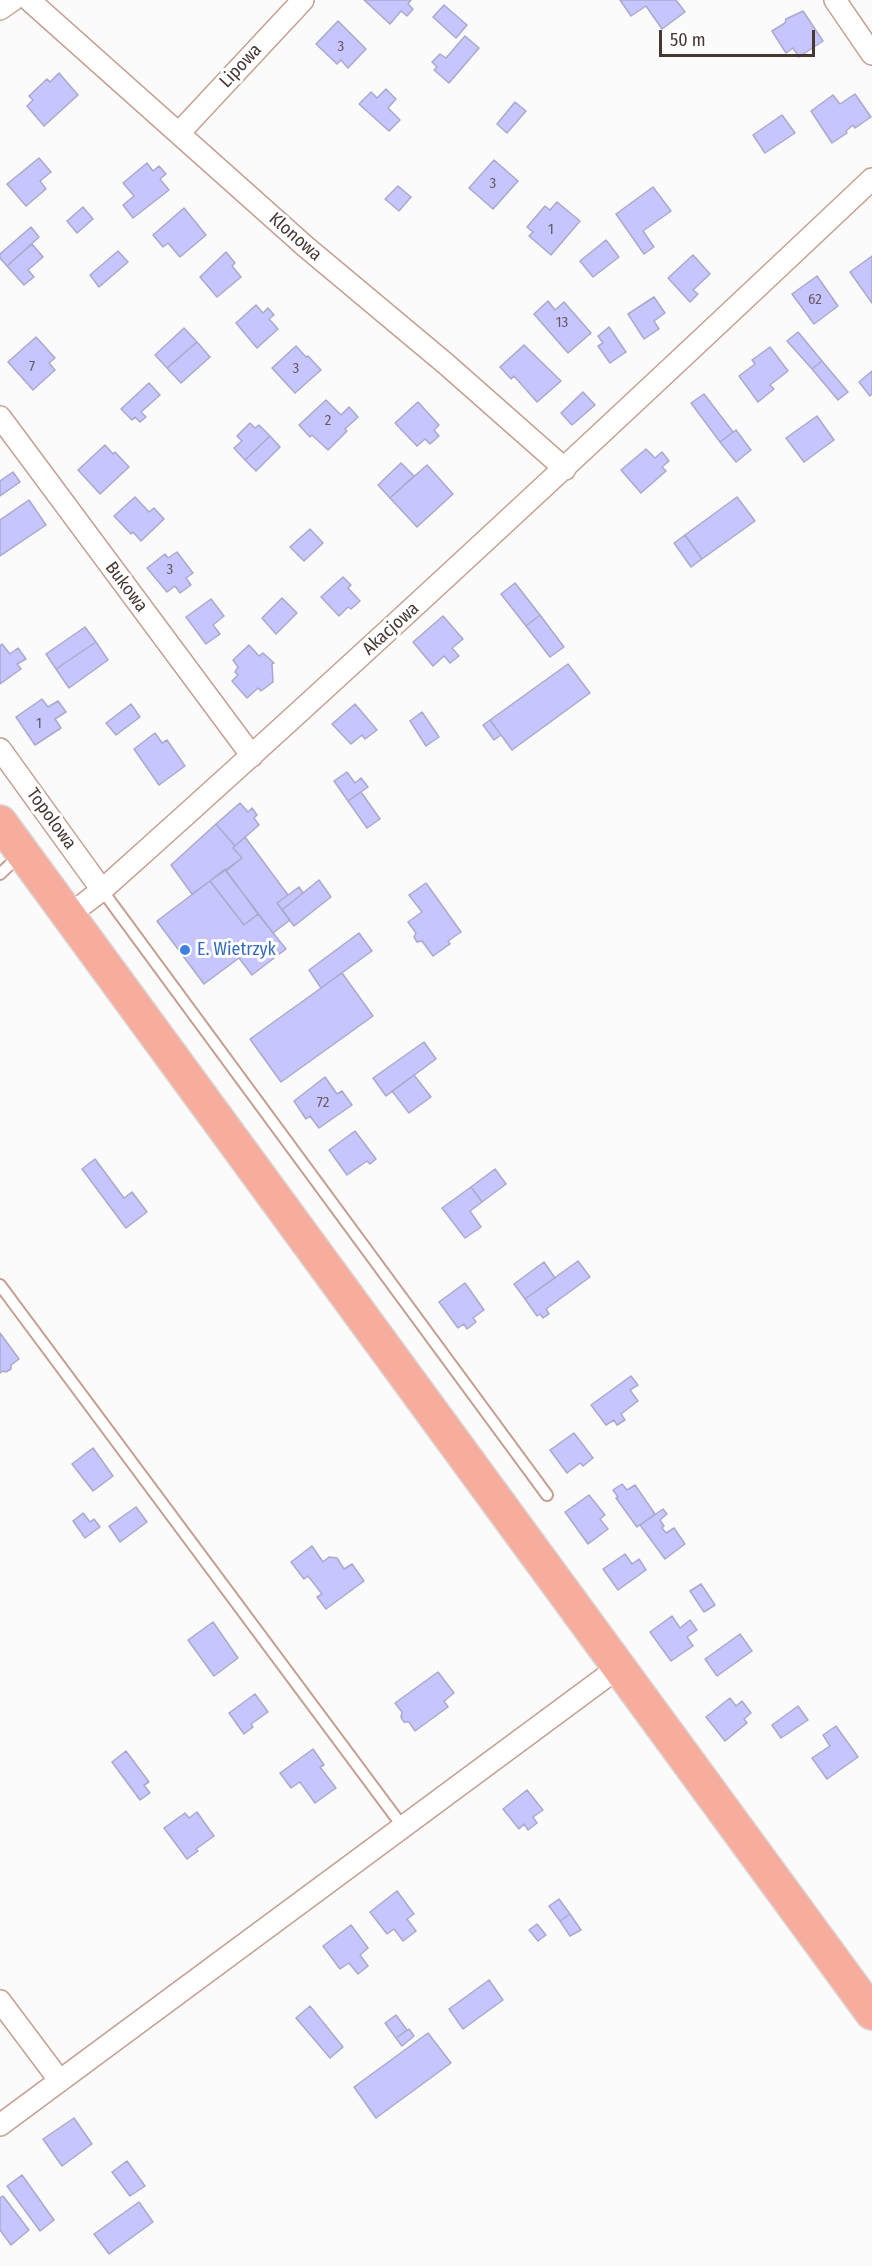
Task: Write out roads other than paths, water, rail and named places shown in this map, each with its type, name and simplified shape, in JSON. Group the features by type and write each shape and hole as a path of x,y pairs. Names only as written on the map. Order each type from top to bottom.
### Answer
{"main road":[{"path":"0,822 11,864 68,916 872,2013"}],"street":[{"path":"0,9 13,0"},
{"name":"Klonowa","path":"29,0 306,247 446,364 565,469"},
{"path":"835,0 872,54"},
{"name":"Lipowa","path":"179,133 297,2"},
{"name":"Akacjowa","path":"68,916 102,890 252,756 565,469 872,179"},
{"name":"Bukowa","path":"0,417 252,756"},
{"name":"Topolowa","path":"0,749 102,890"},
{"path":"0,2125 619,1667"},
{"path":"0,2001 60,2081"}],"lane":[{"path":"102,890 547,1495"},
{"path":"0,1285 403,1827"}],"place":[{"name":"E. Wietrzyk","path":"185,950"}]}
